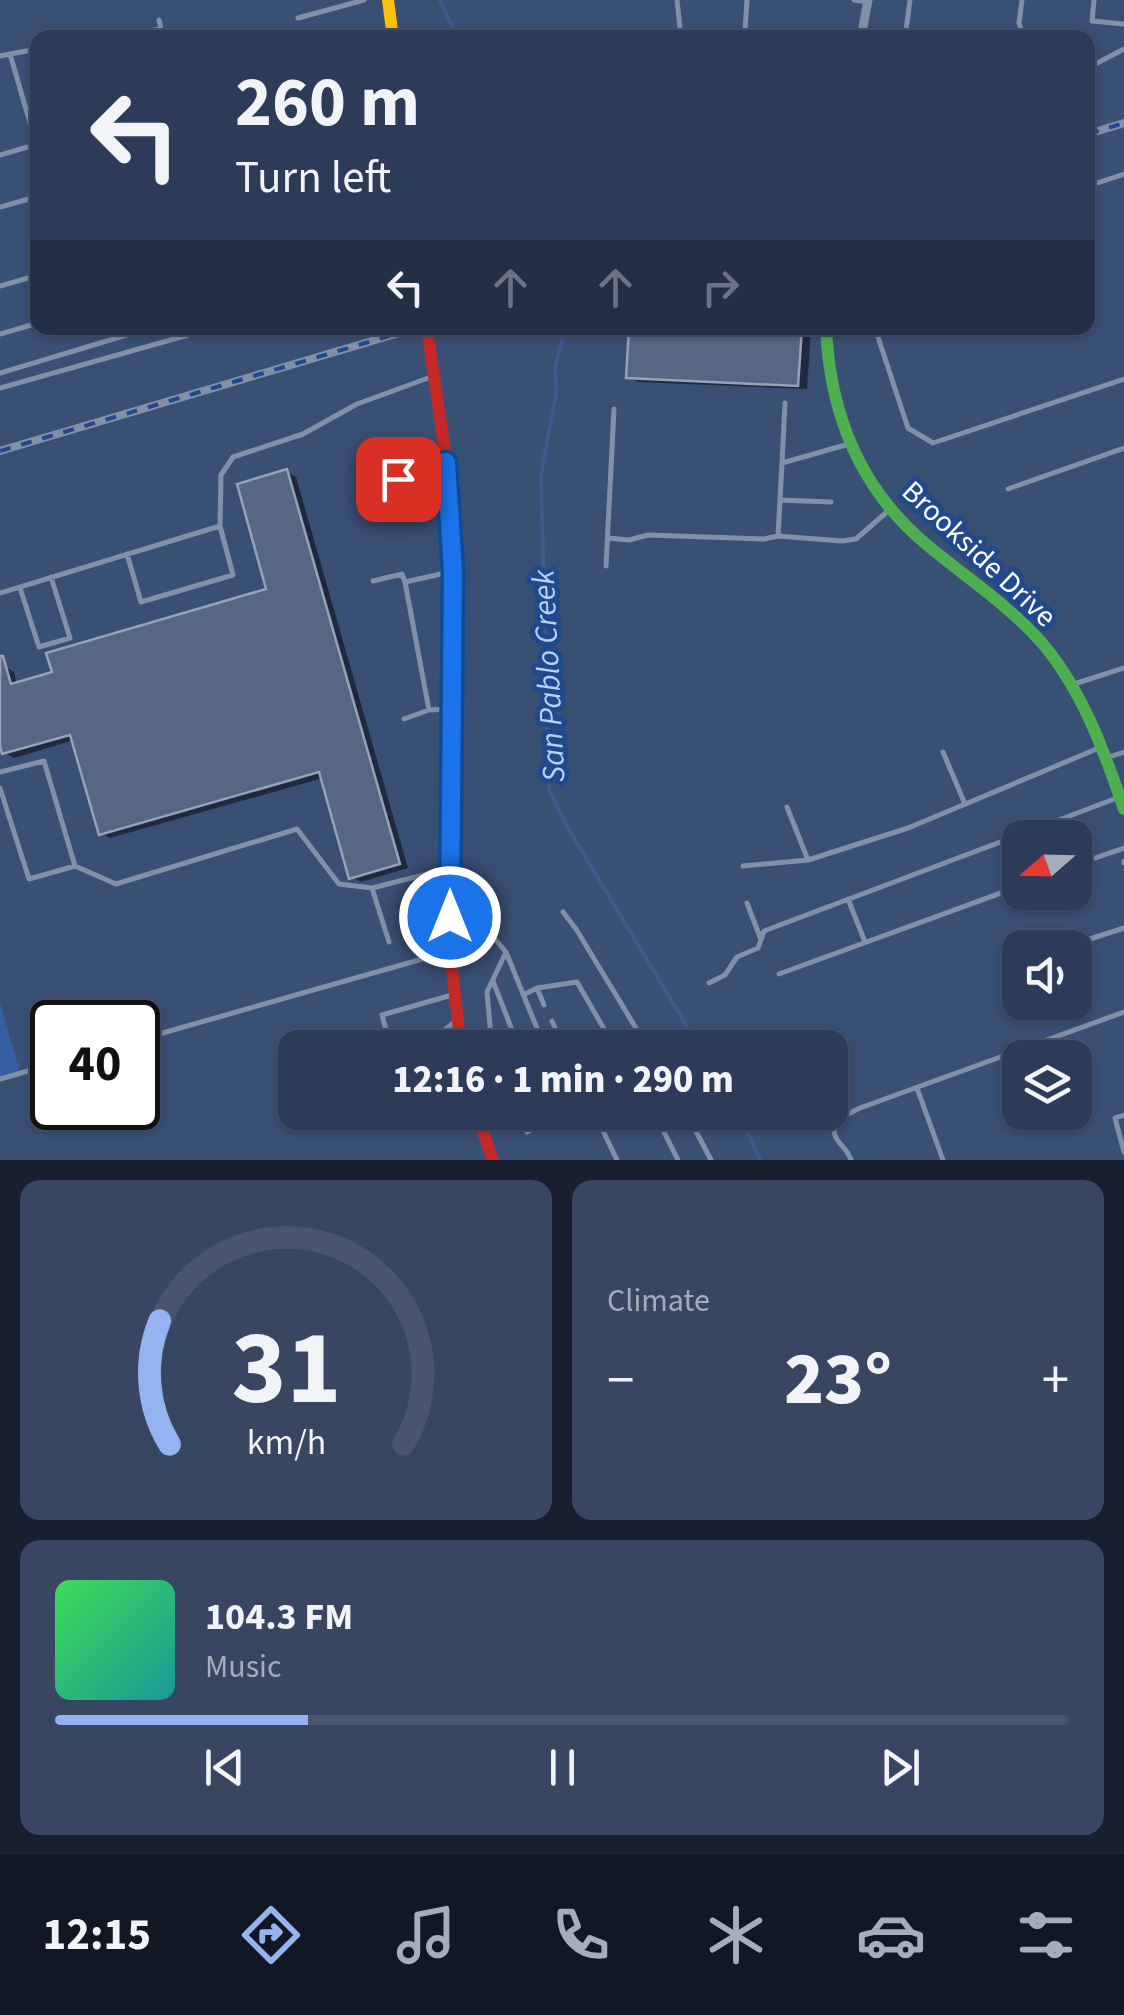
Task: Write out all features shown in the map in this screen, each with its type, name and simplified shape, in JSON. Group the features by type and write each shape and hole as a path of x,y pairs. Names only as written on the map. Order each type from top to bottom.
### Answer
{"street":[{"path":"388,0 392,30"},
{"path":"863,30 868,1"},
{"path":"429,335 446,462 453,571 450,952 458,1030"},
{"name":"Brookside Drive","path":"826,335 831,390 849,444 878,494 922,541 1020,620 1044,646 1072,684 1122,801"},
{"path":"482,1130 493,1160"}],"lane":[{"path":"298,18 364,0"},
{"path":"677,0 679,30"},
{"path":"745,30 746,0"},
{"path":"854,0 868,1"},
{"path":"906,30 910,0"},
{"path":"1021,30 1022,0"},
{"path":"1094,0 1092,21 1124,24"},
{"path":"138,30 160,24 161,30"},
{"path":"1095,64 1124,49"},
{"path":"0,56 30,51"},
{"path":"10,54 30,123"},
{"path":"0,154 30,146"},
{"path":"1095,184 1124,174"},
{"path":"0,207 30,199"},
{"path":"0,286 30,277"},
{"path":"0,334 30,326"},
{"path":"0,372 115,335"},
{"path":"0,388 188,335"},
{"path":"877,335 908,428 933,443 1124,379"},
{"path":"127,554 141,602 233,576 220,526 221,475 233,457 303,434 357,404 434,376"},
{"path":"778,536 785,403"},
{"path":"606,566 614,408"},
{"path":"782,463 849,444"},
{"path":"1008,489 1124,448"},
{"path":"376,487 446,462"},
{"path":"780,500 831,502"},
{"path":"608,538 629,540 648,534 842,541 856,539 890,509"},
{"path":"0,592 220,526"},
{"path":"405,582 453,571"},
{"path":"373,581 402,574 429,710"},
{"path":"19,587 38,647 70,638 51,577"},
{"path":"1072,684 1124,668"},
{"path":"404,719 429,710 450,710"},
{"path":"944,752 965,804"},
{"path":"743,866 808,860 908,828 1104,752 1124,752"},
{"path":"0,772 44,761 75,866"},
{"path":"0,788 29,880 75,866 116,884 297,829 338,884 372,888 450,868"},
{"path":"710,983 724,975 737,956 758,948 764,930 1122,801"},
{"path":"787,807 808,860"},
{"path":"1092,860 1124,848"},
{"path":"372,888 389,942"},
{"path":"778,974 1002,893"},
{"path":"848,899 865,942"},
{"path":"747,902 760,940"},
{"path":"562,912 637,1030"},
{"path":"450,917 495,938 506,952 538,1030"},
{"path":"1092,938 1124,928"},
{"path":"160,1034 450,952"},
{"path":"490,1030 487,992 506,952"},
{"path":"492,978 511,1030"},
{"path":"523,995 536,988 576,982 604,1030"},
{"path":"536,988 544,1005"},
{"path":"386,1030 382,1015 454,994"},
{"path":"852,1160 837,1142 833,1130 836,1120 1124,1012"},
{"path":"445,1030 457,1020"},
{"path":"552,1021 556,1030"},
{"path":"0,1079 30,1070"},
{"path":"916,1088 944,1160"},
{"path":"1124,1115 1114,1118 1124,1152"},
{"path":"603,1130 617,1160"},
{"path":"663,1130 678,1160"},
{"path":"695,1130 711,1160"}],"shaded area":[{"path":"0,1003 20,1073 0,1079"}],"building":[{"path":"629,335 802,335 798,386 626,378"},
{"path":"287,469 400,864 349,879 319,772 99,835 70,735 2,754 0,746 0,656 11,684 52,672 46,653 266,589 237,484"}],"waterway":[{"name":"San Pablo Creek","path":"440,0 453,30"},
{"name":"San Pablo Creek","path":"563,335 555,368 556,394 541,476 549,789 566,825 689,1030"},
{"name":"San Pablo Creek","path":"747,1130 760,1160"}],"railway":[{"path":"1095,132 1124,123"},
{"path":"0,451 392,335"}],"traffic: fast":[{"path":"827,335 842,419 866,474 903,522 1030,630 1057,662 1081,702 1124,809"}],"traffic: slow":[{"path":"388,0 392,30"}],"traffic: jam":[{"path":"428,335 445,452 453,571 450,951 459,1030"},
{"path":"482,1130 493,1160"}],"route":[{"path":"398,479 446,462 453,571 450,917"}]}
